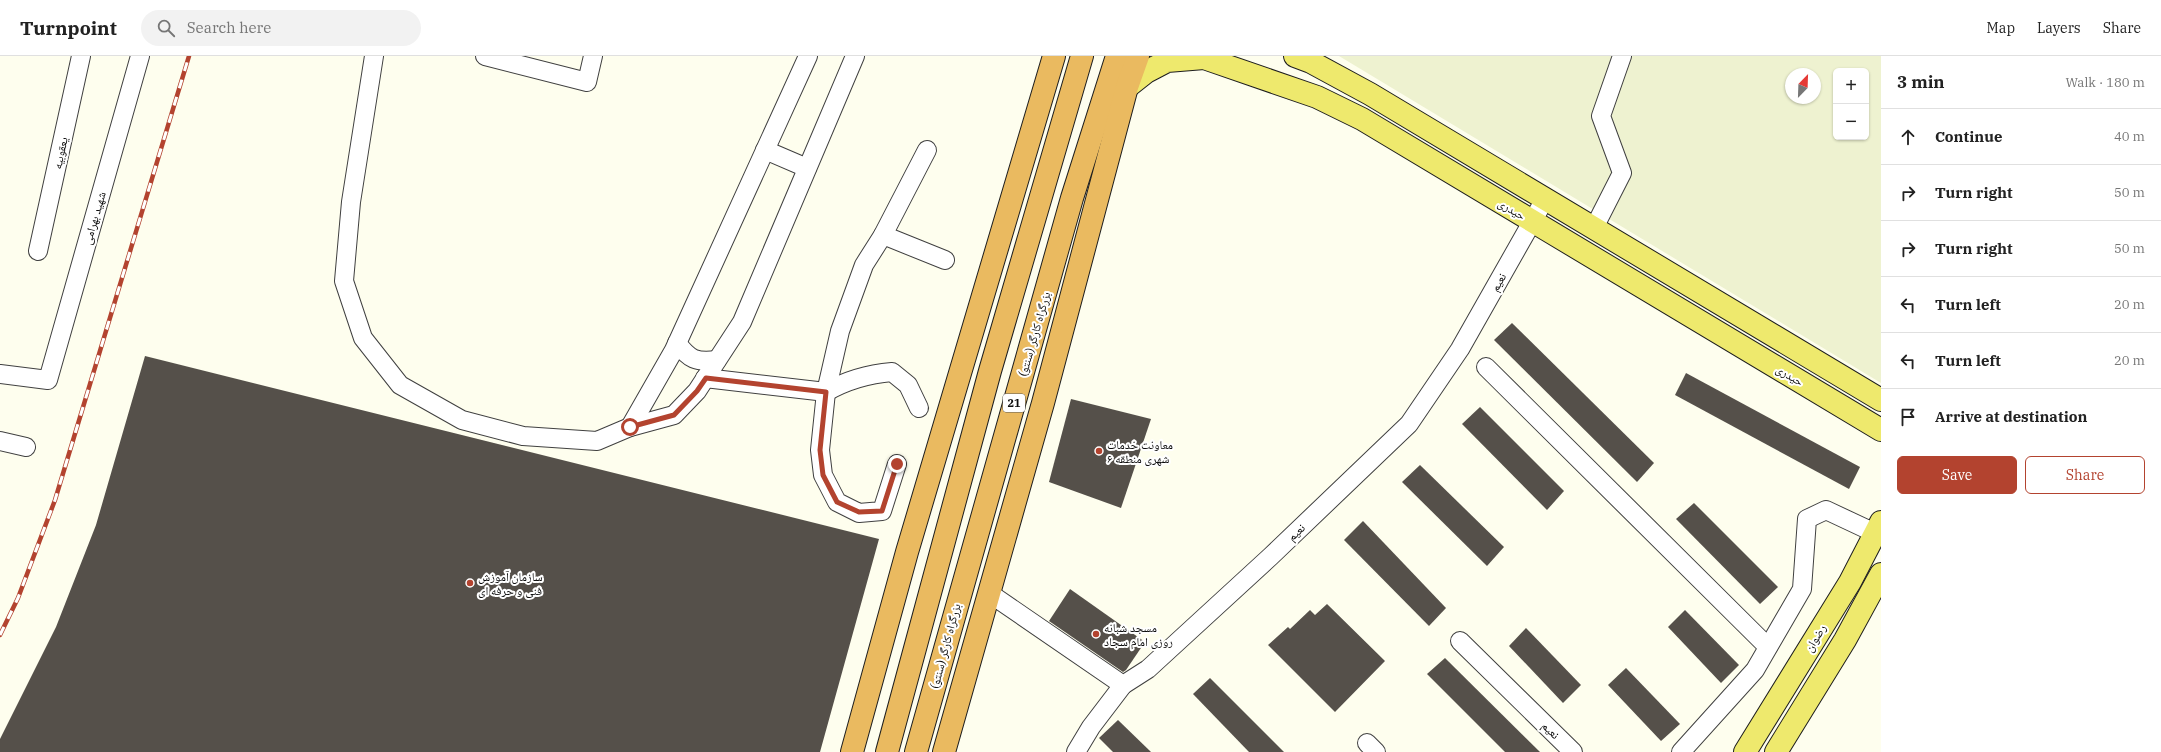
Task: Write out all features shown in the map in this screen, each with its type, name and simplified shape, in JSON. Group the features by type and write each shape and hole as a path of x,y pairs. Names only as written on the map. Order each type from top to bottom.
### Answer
{"highway":[{"path":"852,752 907,552 1054,56"},
{"path":"887,752 990,371 1082,56"},
{"name":"بزرگراه کارگر (سنتو)","path":"916,752 1070,206 1117,56"},
{"path":"944,752 1043,403 1127,87 1138,56"}],"main road":[{"name":"حیدری","path":"1295,56 1311,62 1370,94 1881,400"},
{"name":"حیدری","path":"1127,87 1146,72 1167,61 1177,58 1204,58 1317,97 1362,119 1881,430"},
{"name":"رضوان","path":"1745,752 1850,582 1878,527"},
{"path":"1776,752 1845,640 1881,574"}],"street":[{"name":"یعقوبیه","path":"38,251 81,56"},
{"name":"شهید بهرامی","path":"0,374 48,380 140,56"},
{"path":"374,56 351,202 344,281 363,338 400,385 462,420 523,436 596,441 630,427 674,415 697,391 706,378 742,322 855,56"},
{"path":"485,56 587,82 593,56"},
{"path":"630,427 677,343 808,56"},
{"path":"1594,228 1622,173 1601,116 1622,56"},
{"path":"765,150 807,168"},
{"path":"897,464 882,511 859,512 837,502 823,475 821,456 826,392 843,323 864,265 883,235 927,150"},
{"name":"نعیم","path":"1123,685 1148,669 1270,557 1409,424 1460,349 1545,199"},
{"path":"883,235 944,260"},
{"path":"677,343 688,357 704,362 717,360"},
{"path":"1486,367 1768,647"},
{"path":"706,378 826,392 844,382 870,374 892,372 908,385 919,408"},
{"path":"0,441 26,447"},
{"path":"1681,752 1754,670 1802,589 1807,519 1826,510 1878,527"},
{"path":"989,593 1123,685 1091,727 1076,752"},
{"name":"نعیم","path":"1460,640 1572,752"}],"green space":[{"path":"1339,56 1881,56 1881,383"}],"building":[{"path":"1512,323 1654,463 1637,482 1494,340"},
{"name":"سازمان آموزش فنی و حرفه ای","path":"145,356 879,539 820,752 0,752 0,739 56,627 96,525"},
{"path":"1686,373 1860,467 1849,489 1675,395"},
{"name":"معاونت خدمات شهری منطقه ۶","path":"1071,399 1151,419 1121,508 1049,482"},
{"path":"1480,407 1564,491 1547,510 1462,424"},
{"path":"1420,465 1504,547 1487,566 1402,482"},
{"path":"1694,503 1778,587 1760,604 1676,519"},
{"path":"1363,521 1446,608 1429,626 1344,540"},
{"name":"مسجد شبانه روزی امام سجاد","path":"1070,589 1145,642 1126,670 1123,672 1049,621"},
{"path":"1327,604 1385,661 1335,712 1268,645 1288,627 1290,629 1310,610 1315,615"},
{"path":"1685,610 1739,665 1721,683 1668,627"},
{"path":"1526,628 1581,685 1563,703 1509,646"},
{"path":"1445,658 1540,752 1505,752 1427,674"},
{"path":"1626,668 1680,724 1661,741 1608,685"},
{"path":"1210,678 1284,752 1249,752 1193,694"},
{"path":"1118,720 1151,752 1113,752 1099,738"}],"railway":[{"path":"0,635 18,598 55,500 189,56"}],"place":[{"name":"معاونت خدمات شهری منطقه ۶","path":"1099,451"},
{"name":"سازمان آموزش فنی و حرفه ای","path":"470,583"},
{"name":"مسجد شبانه روزی امام سجاد","path":"1096,634"}],"route":[{"path":"630,427 674,415 697,391 706,378 826,392 820,450 823,475 837,502 859,512 882,511 897,464"}]}
